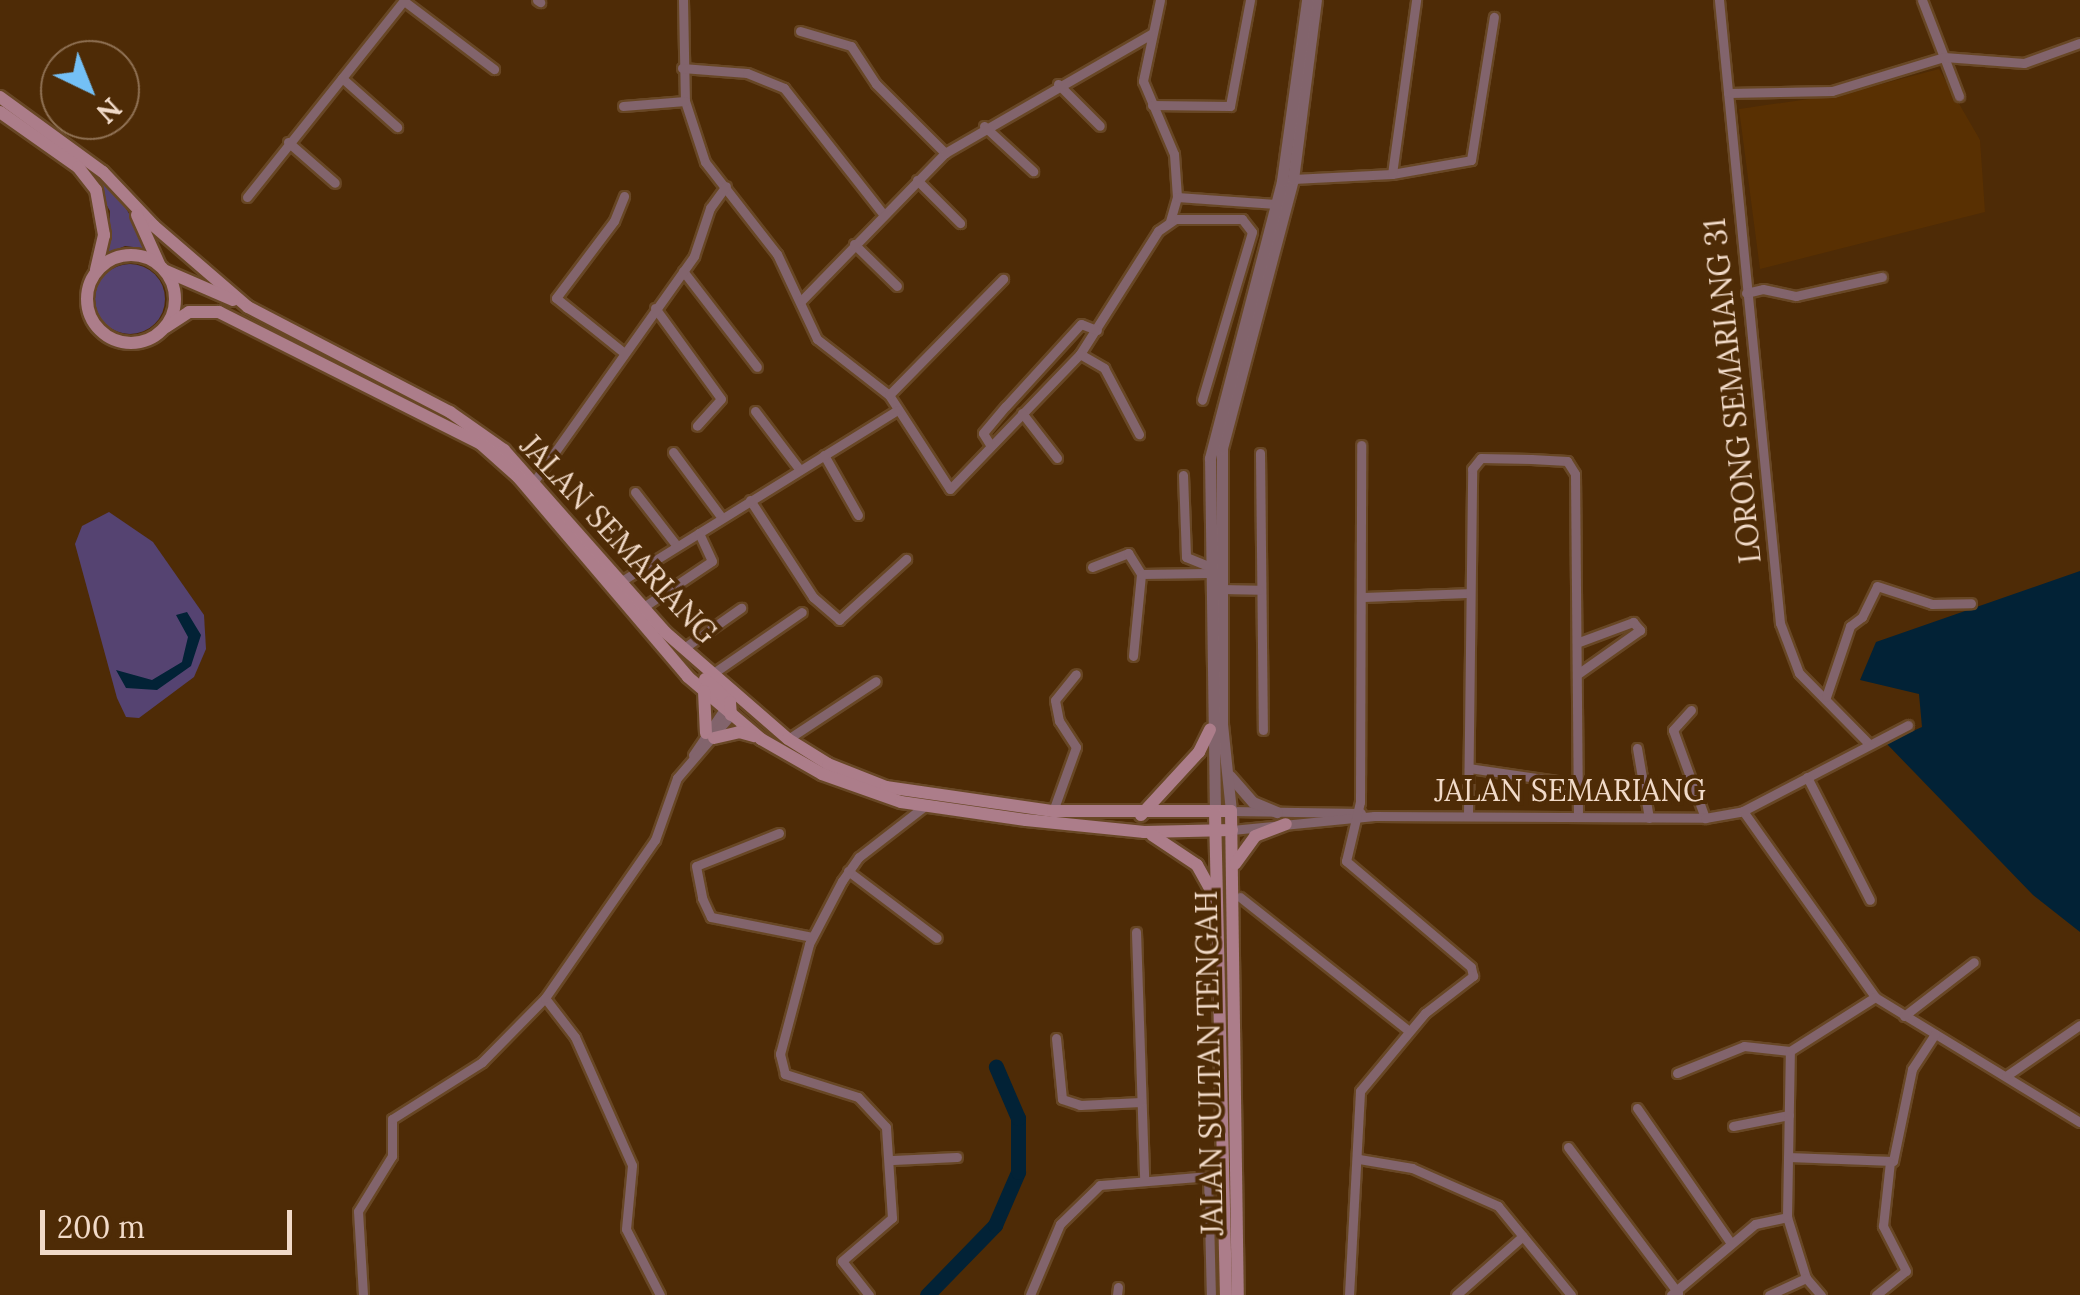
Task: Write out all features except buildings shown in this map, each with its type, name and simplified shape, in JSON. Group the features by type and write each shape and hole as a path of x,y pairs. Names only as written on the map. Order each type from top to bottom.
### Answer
{"main road":[{"name":"JALAN SEMARIANG","path":"0,97 103,172 248,307 450,412 536,480 642,608 788,739 828,764 886,788 1054,811 1141,815 1232,811"},
{"path":"0,112 78,168 96,190 104,235 87,305 106,336 144,342 166,327 176,296 129,199"},
{"path":"96,272 128,255 248,307"},
{"name":"JALAN SEMARIANG","path":"166,327 189,312 229,316 481,444 518,478 654,644 704,691 761,738 845,784 901,802 1144,832 1225,831"},
{"path":"685,649 692,667 730,702 727,712"},
{"path":"704,691 710,736 739,732 761,738"},
{"path":"1141,815 1199,752 1210,729"},
{"path":"1225,831 1232,811"},
{"path":"1216,812 1225,831"},
{"path":"1232,870 1246,844 1286,824"},
{"name":"JALAN SULTAN TENGAH","path":"1225,831 1232,870 1238,1295"},
{"name":"JALAN SULTAN TENGAH","path":"1225,831 1214,1176 1226,1295"},
{"path":"1144,832 1173,844 1204,872 1221,916"}],"street":[{"path":"248,196 404,0 494,69"},
{"path":"683,0 685,101 705,162 777,254 825,348 889,395 950,490 1080,354 1148,245 1170,221 1177,197 1174,154 1144,81 1160,0"},
{"path":"1152,105 1230,106 1250,0"},
{"path":"1308,0 1276,204 1210,458 1208,570 1232,811 1358,815"},
{"path":"1216,812 1210,729 1220,589 1222,448 1293,179 1316,0"},
{"path":"1392,174 1416,0"},
{"name":"LORONG SEMARIANG 31","path":"1719,0 1780,623 1789,657 1869,744"},
{"path":"1922,0 1960,96"},
{"path":"1293,179 1392,174 1471,160 1494,17"},
{"path":"800,31 840,38 850,46 876,84 944,153"},
{"path":"801,301 944,153 984,126 1152,34"},
{"path":"1728,93 1832,92 1944,58 2024,64 2080,43"},
{"path":"682,68 746,73 784,88 883,214"},
{"path":"342,78 397,127"},
{"path":"1058,84 1100,126"},
{"path":"623,106 685,101"},
{"path":"984,126 1033,171"},
{"path":"288,142 335,183"},
{"path":"917,180 960,223"},
{"path":"536,480 683,270 726,186"},
{"path":"623,352 556,301 614,221 624,196"},
{"path":"1177,197 1276,204"},
{"path":"1170,221 1242,219 1252,228 1202,400"},
{"path":"854,244 897,286"},
{"path":"683,270 757,367"},
{"path":"1746,293 1764,289 1796,296 1882,277"},
{"path":"889,395 1004,279"},
{"path":"655,308 720,399 719,408 697,426"},
{"path":"991,446 982,433 1006,406 1081,324 1097,330"},
{"path":"1080,354 1104,368 1140,434"},
{"path":"620,582 898,410"},
{"path":"756,411 800,470"},
{"path":"1022,413 1058,458"},
{"path":"1350,1295 1359,1159 1357,1098 1408,1030 1473,971 1348,864 1358,815 1361,445"},
{"path":"672,452 722,518"},
{"path":"1260,453 1263,730"},
{"path":"824,455 858,514"},
{"path":"1468,814 1472,469 1481,458 1573,465 1579,674 1578,816"},
{"path":"1183,474 1186,557 1208,570"},
{"path":"634,492 678,546"},
{"path":"750,500 813,597 838,620 906,559"},
{"path":"642,608 712,561 698,533"},
{"path":"1092,567 1128,552 1142,574 1133,656"},
{"path":"1142,574 1208,570"},
{"path":"1826,697 1850,626 1862,617 1877,586 1932,604 1971,603"},
{"path":"1220,589 1259,590"},
{"path":"1361,597 1469,594"},
{"path":"685,649 741,608"},
{"path":"712,674 802,612"},
{"path":"1578,642 1633,622 1640,630 1579,674"},
{"path":"1054,811 1076,748 1058,720 1055,700 1076,674"},
{"path":"788,739 876,681"},
{"path":"1691,710 1674,721 1674,730 1704,818"},
{"path":"362,1295 358,1211 392,1156 392,1119 482,1062 546,998 655,840 666,800 727,712"},
{"name":"JALAN SEMARIANG","path":"1358,815 1704,818 1743,810 1908,724"},
{"path":"1637,748 1649,818"},
{"path":"1226,768 1253,802 1276,812"},
{"path":"1469,768 1578,784"},
{"path":"1808,777 1870,900"},
{"path":"899,826 901,802"},
{"path":"868,1295 842,1260 888,1227 892,1160 886,1127 865,1102 790,1078 782,1069 812,937 848,871 926,805"},
{"path":"1743,810 1876,996 2080,1122"},
{"path":"1225,831 1358,815"},
{"path":"779,833 696,866 702,898 711,917 812,937"},
{"path":"848,871 938,938"},
{"path":"1240,897 1408,1030"},
{"path":"1136,932 1144,1178"},
{"path":"1904,1016 1974,962"},
{"path":"1677,1073 1753,1044 1790,1051 1876,996"},
{"path":"546,998 575,1036 632,1165 626,1229 660,1295"},
{"path":"2006,1076 2080,1025"},
{"path":"1876,1295 1906,1270 1883,1226 1890,1162 1912,1068 1935,1034"},
{"path":"1056,1038 1062,1099 1080,1105 1141,1102"},
{"path":"1790,1051 1787,1217 1806,1278 1822,1295"},
{"path":"1637,1108 1730,1243"},
{"path":"1733,1126 1789,1115"},
{"path":"1568,1147 1676,1294 1756,1224 1787,1217"},
{"path":"1788,1158 1836,1154 1890,1162"},
{"path":"892,1160 957,1157"},
{"path":"1359,1159 1466,1188 1498,1206 1571,1295"},
{"path":"1030,1295 1037,1268 1072,1208 1100,1185 1144,1178 1214,1176 1211,1295"},
{"path":"1456,1295 1524,1236"},
{"path":"1769,1295 1806,1278"}],"shaded area":[{"path":"1939,69 1980,140 1985,212 1760,269 1739,109 1843,94"},
{"path":"83,164 118,195 150,249 125,246 108,253 110,211"},
{"path":"130,264 155,274 165,299 155,324 130,334 105,324 95,299 105,274"},
{"path":"109,512 153,542 204,615 206,649 194,677 139,718 126,717 117,698 75,544 82,526"}],"water":[{"path":"2080,571 2080,932 2033,895 1886,743 1922,727 1919,694 1860,680 1876,642"},
{"path":"187,612 201,635 191,666 157,690 126,688 116,670 152,680 182,662 188,637 176,615"}],"waterway":[{"path":"927,1295 995,1225 1018,1172 1018,1118 996,1067"}]}
